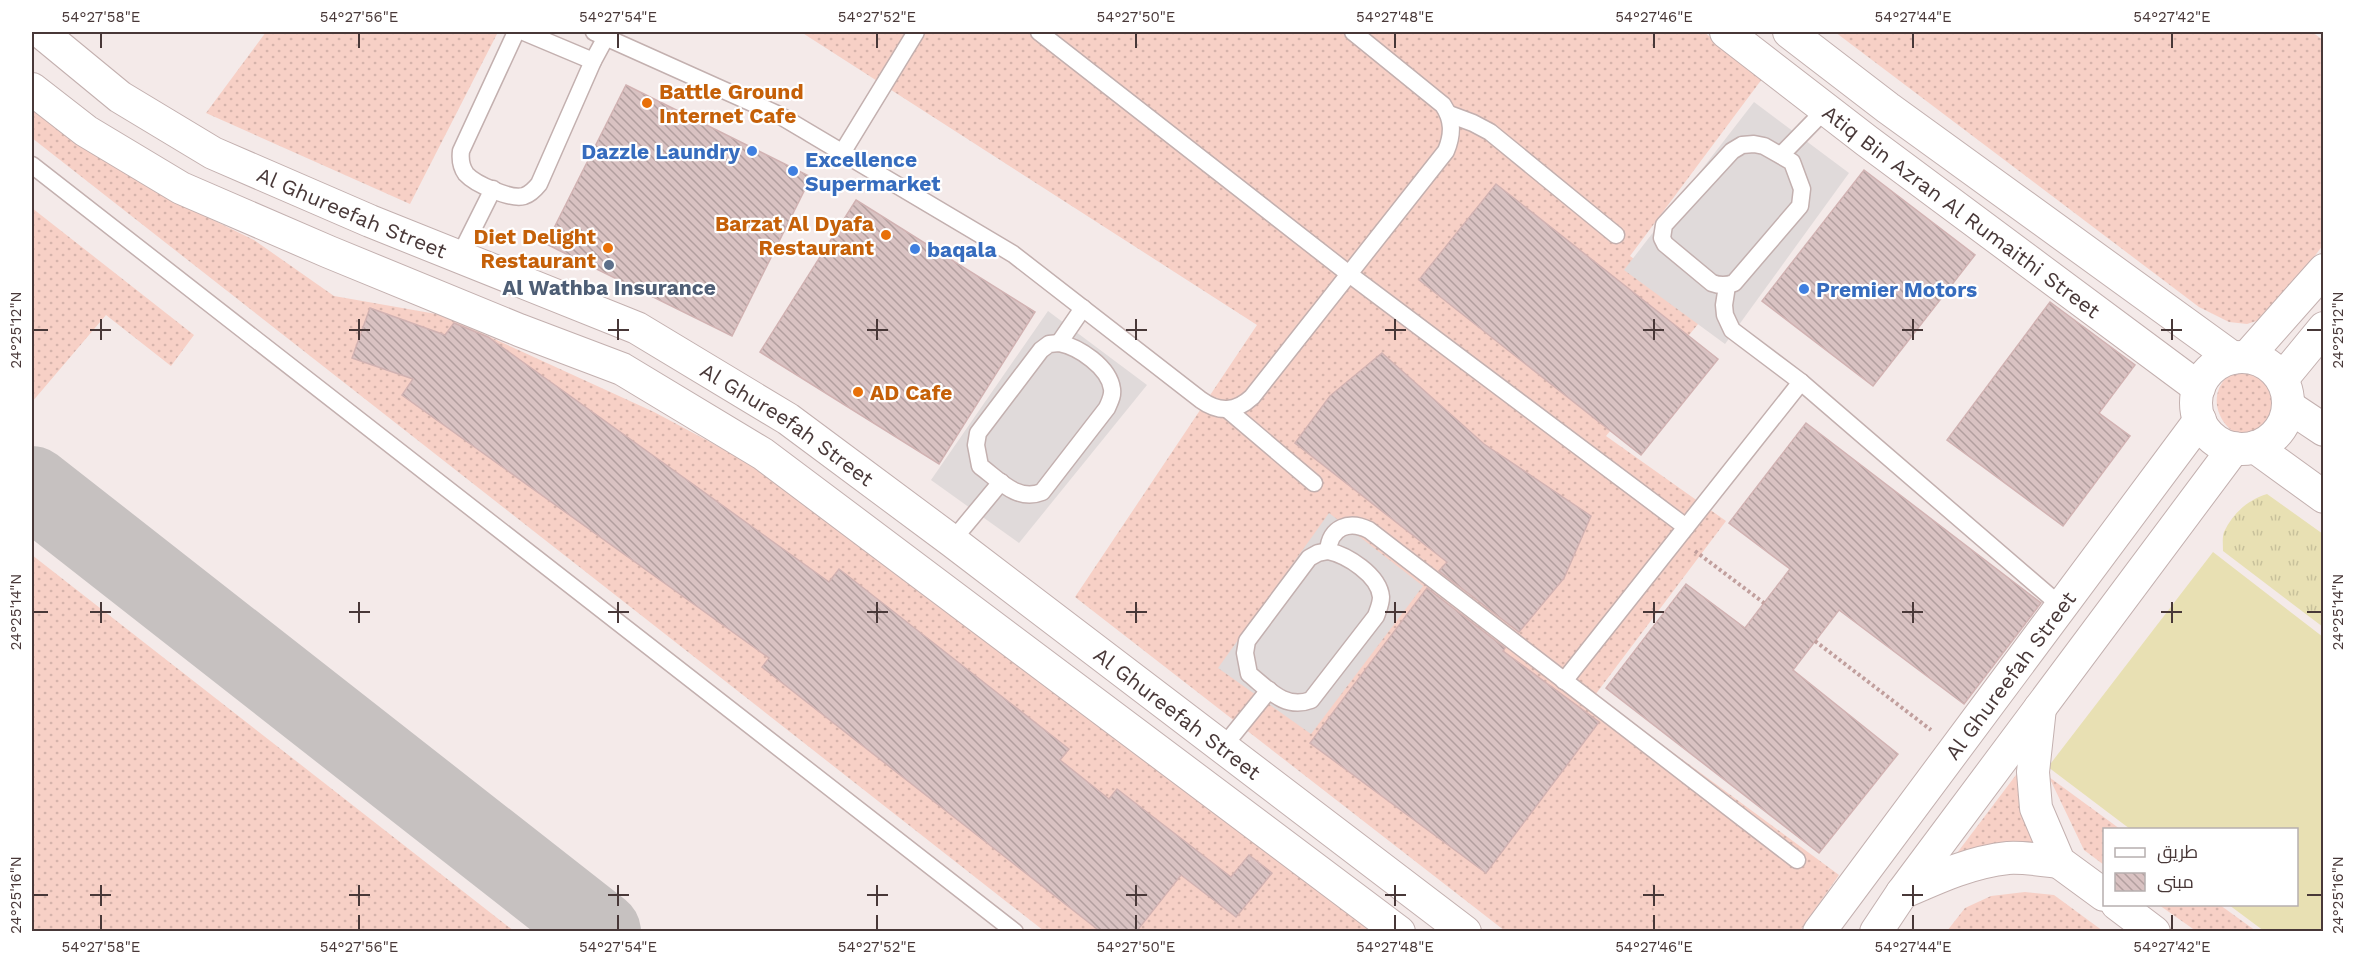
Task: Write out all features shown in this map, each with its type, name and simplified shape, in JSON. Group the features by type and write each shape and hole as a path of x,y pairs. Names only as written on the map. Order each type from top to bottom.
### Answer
{"street":[{"name":"Al Ghureefah Street","path":"41,32 120,97 213,153 370,221 638,328 788,419 952,541 1465,932"},
{"name":"Atiq Bin Azran Al Rumaithi Street","path":"1726,32 2199,388"},
{"name":"Atiq Bin Azran Al Rumaithi Street","path":"1789,32 1888,108 2240,357"},
{"name":"Al Ghureefah Street","path":"32,89 86,131 181,188 340,257 622,369 763,454 1399,932"},
{"path":"2324,270 2240,357 2212,368 2199,388 2197,410 2200,420 2213,439 2245,447 2324,497"},
{"path":"2245,447 2274,436 2282,427 2287,417 2285,392 2324,328"},
{"path":"2240,357 2260,360 2273,368 2285,392 2324,429"},
{"name":"Al Ghureefah Street","path":"1819,932 2200,420"},
{"name":"Al Ghureefah Street","path":"1876,932 1902,892 2040,708 2245,447"},
{"path":"2040,708 2033,772 2036,808 2059,861 2103,894"},
{"path":"1902,892 1967,866 1988,861 2010,858 2059,861"},
{"path":"2120,906 2154,932"}],"lane":[{"path":"516,32 461,151 460,160 467,176 515,197 525,196 539,184 593,62 600,34 779,115 1013,254 1209,406 1228,410 1237,408 1252,397 1446,151 1452,138 1449,114"},
{"path":"524,32 593,62"},
{"path":"842,153 916,32"},
{"path":"1039,32 1682,532"},
{"path":"1353,32 1435,98 1449,114 1490,132 1616,235"},
{"path":"1781,155 1826,109"},
{"path":"1754,144 1764,146 1792,162 1802,189 1800,206 1734,283 1727,286 1712,283 1665,244 1662,238 1664,225 1732,151 1754,144"},
{"path":"32,165 1016,932"},
{"path":"459,257 493,189"},
{"path":"1727,286 1725,315 1732,330 1801,382 2061,606"},
{"path":"1059,343 1083,308"},
{"path":"1059,343 1068,345 1096,364 1109,379 1111,398 1107,408 1042,492 1025,496 1012,490 980,466 976,445 978,433 1041,350 1049,344 1059,343"},
{"path":"1564,681 1801,382"},
{"path":"1228,410 1314,483"},
{"path":"952,541 1001,482"},
{"path":"1328,551 1332,534 1339,528 1359,525 1369,530 1797,860"},
{"path":"1328,551 1337,553 1365,572 1378,587 1381,597 1380,607 1376,616 1311,700 1302,703 1287,702 1249,674 1245,653 1247,641 1309,558 1328,551"},
{"path":"1223,747 1269,690"}],"path":[{"path":"1682,532 1764,603"},
{"path":"1815,641 1931,730 1926,738"}],"green space":[{"path":"2267,494 2323,534 2323,627 2223,551 2223,534 2232,519 2247,504"},
{"path":"2213,552 2323,637 2323,931 2264,931 2230,906 2298,906 2298,828 2129,828 2048,767"}],"sand":[{"path":"266,32 498,32 410,204 206,113"},
{"path":"801,32 1704,32 1762,79 1630,256 1708,312 1606,436 1726,521 1595,695 1839,875 1800,931 1505,931 1075,597 1257,325"},
{"path":"1835,32 2312,32 2323,40 2323,245 2269,317 2247,324 2229,322 2199,307"},
{"path":"32,101 168,198 254,240 334,296 442,315 654,412 742,459 1087,712 1379,931 1044,931 32,138"},
{"path":"32,208 194,335 171,366 106,315 32,402"},
{"path":"2250,364 2263,365 2275,370 2290,416 2273,434 2255,439 2239,435 2225,424 2218,409 2218,392 2228,376"},
{"path":"32,555 514,931 32,931"},
{"path":"2022,767 2049,847 1951,861"},
{"path":"2049,777 2119,828 2103,828 2103,864 2084,850"},
{"path":"2025,892 2054,895 2103,931 1947,931 1965,908 1991,896"},
{"path":"2160,906 2221,906 2256,931 2196,931"}],"shaded area":[{"path":"1754,102 1849,173 1725,344 1624,270"},
{"path":"1048,311 1147,385 1019,543 931,480"},
{"path":"1329,513 1423,586 1311,734 1218,668"}],"building":[{"path":"626,85 811,177 732,336 546,244"},
{"path":"1864,170 1975,255 1873,386 1762,301"},
{"path":"1496,184 1718,359 1641,455 1419,280"},
{"path":"856,200 1035,312 939,464 760,352"},
{"path":"2050,302 2135,365 2099,413 2130,436 2063,526 1947,440"},
{"path":"370,308 445,335 454,323 488,337 829,582 839,569 1069,749 1060,760 1109,799 1117,789 1231,877 1249,855 1272,873 1236,917 1181,875 1136,932 1101,932 762,667 769,658 402,395 413,379 352,358"},
{"path":"1382,353 1484,444 1591,516 1564,578 1519,632 1439,571 1447,562 1295,443 1330,396"},
{"path":"1806,423 2041,603 1964,704 1839,610 1793,670 1898,754 1819,853 1606,688 1686,584 1745,628 1790,569 1729,523"},
{"path":"1427,588 1505,648 1503,651 1599,722 1486,873 1310,743"}],"taxiway":[{"path":"32,487 600,932"}],"place":[{"name":"Battle Ground Internet Cafe","path":"647,103"},
{"name":"Dazzle Laundry","path":"752,151"},
{"name":"Excellence Supermarket","path":"793,171"},
{"name":"Barzat Al Dyafa Restaurant","path":"886,235"},
{"name":"Diet Delight Restaurant","path":"608,248"},
{"name":"baqala","path":"915,249"},
{"name":"Al Wathba Insurance","path":"609,265"},
{"name":"Premier Motors","path":"1804,289"},
{"name":"AD Cafe","path":"858,392"}]}
